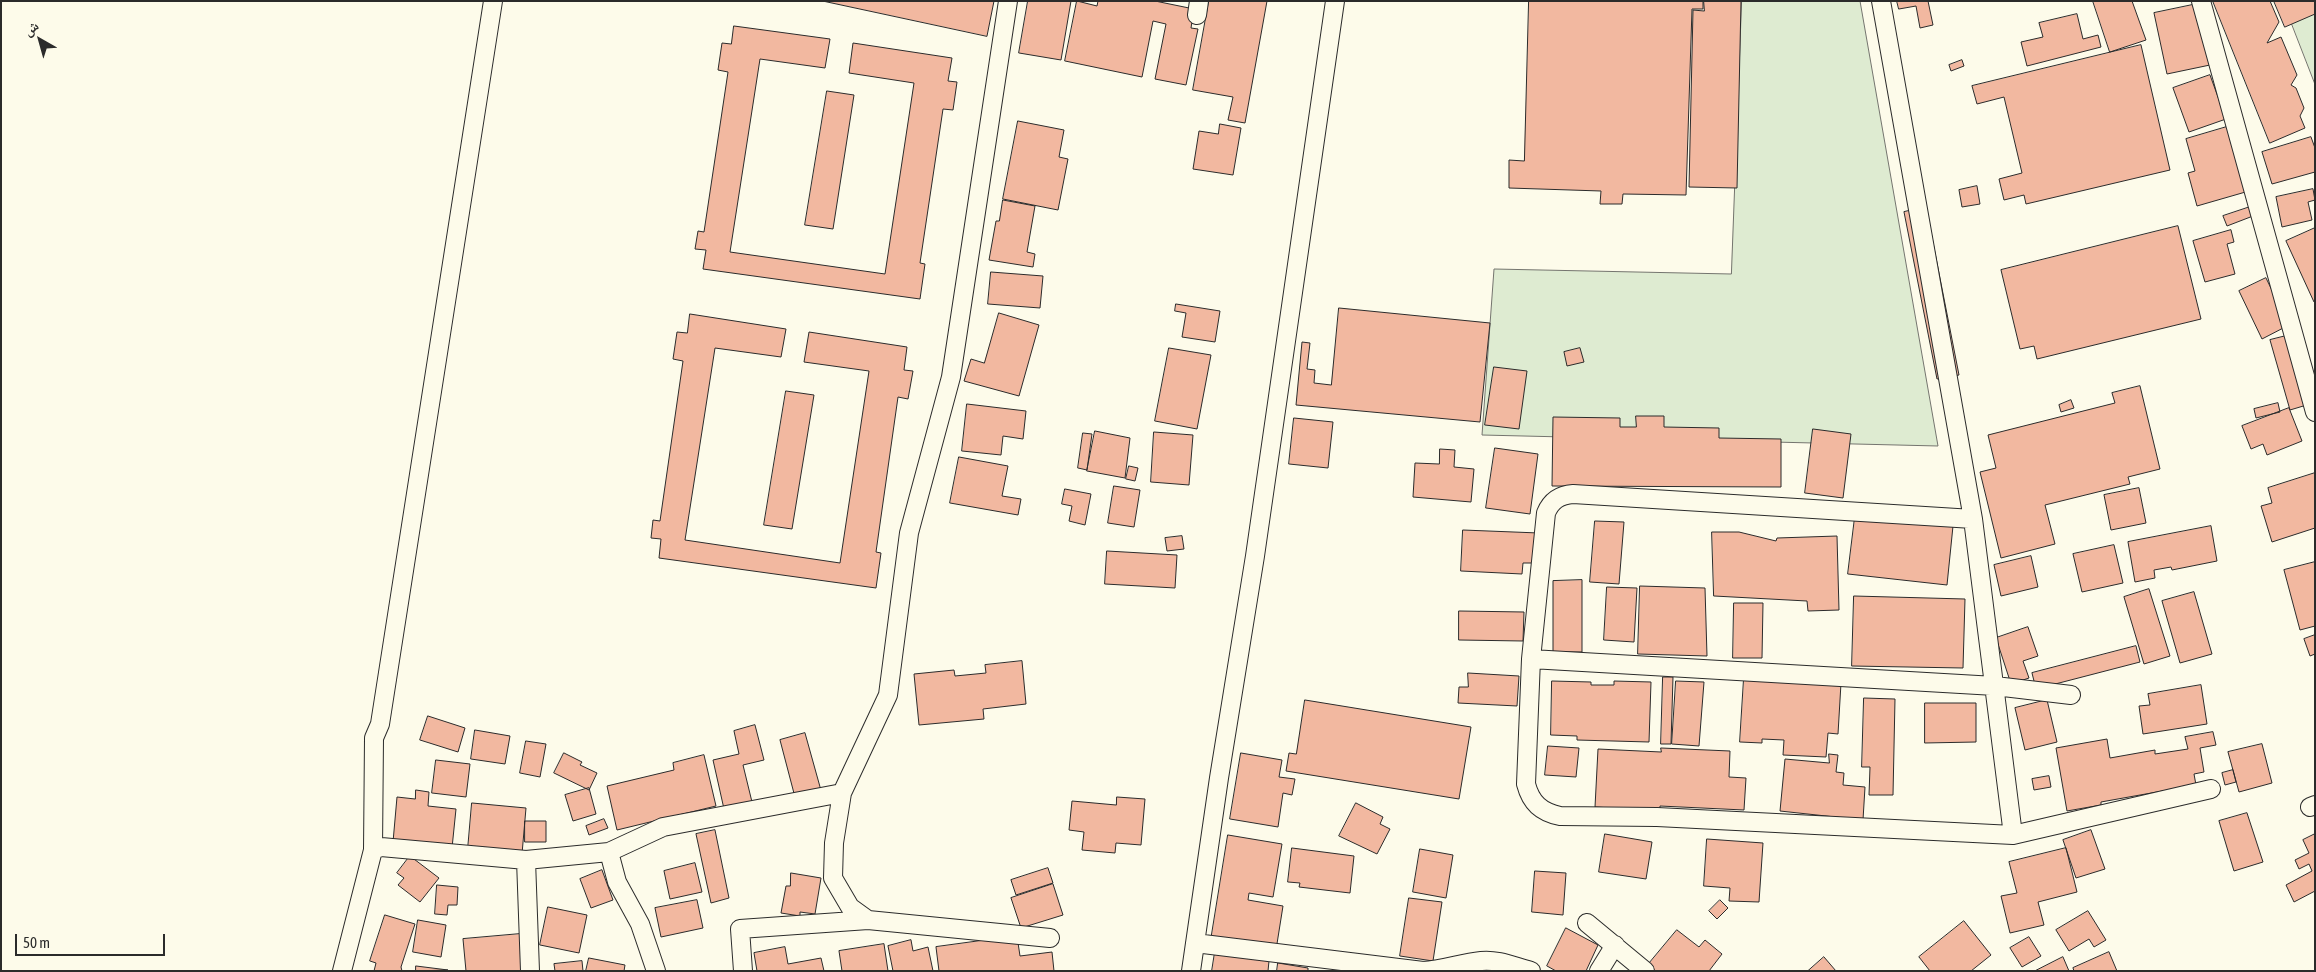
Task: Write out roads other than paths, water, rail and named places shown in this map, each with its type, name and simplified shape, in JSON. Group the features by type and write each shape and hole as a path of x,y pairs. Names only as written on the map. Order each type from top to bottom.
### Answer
{"street":[{"path":"342,971 373,850 374,738 380,724 493,1"},
{"path":"868,920 850,907 833,878 834,843 842,794 888,695 909,533 951,377 1008,1"},
{"path":"1191,971 1219,778 1255,556 1335,1"},
{"path":"1880,1 1973,519 2013,835"},
{"path":"2200,1 2312,385 2315,412"},
{"path":"1973,519 1566,494 1553,501 1546,513 1531,659 1526,784 1534,803 1550,814 1656,816 2013,835 2211,788"},
{"path":"1531,659 1995,686 2072,695"},
{"path":"373,850 380,847 526,860 609,852 663,828 842,794"},
{"path":"609,852 617,882 640,924 656,971"},
{"path":"526,860 530,971"},
{"path":"743,971 740,930 868,920 1050,938"},
{"path":"1587,923 1645,971"},
{"path":"1195,943 1423,970 1438,970 1482,960 1494,961 1531,971"},
{"path":"1599,971 1614,945"}]}
